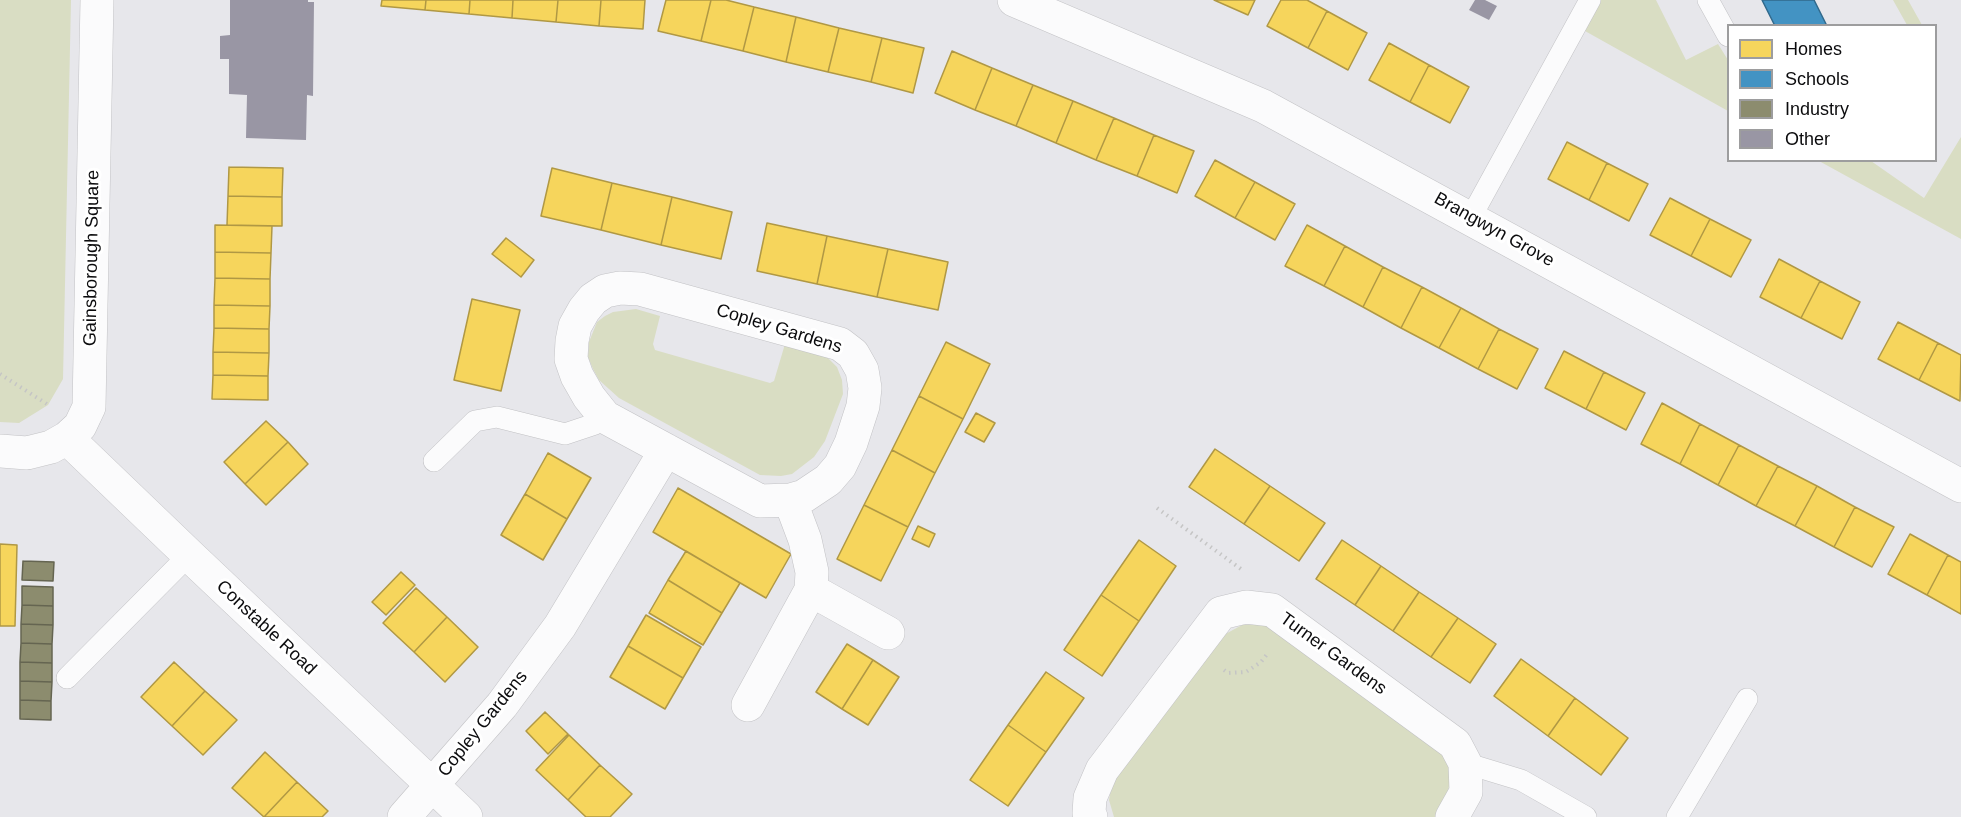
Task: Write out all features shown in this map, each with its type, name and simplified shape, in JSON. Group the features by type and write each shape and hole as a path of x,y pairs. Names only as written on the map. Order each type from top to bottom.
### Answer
{"street":[{"name":"Gainsborough Square","path":"73,432 89,406 97,0"},
{"name":"Brangwyn Grove","path":"1014,0 1263,105 1961,486"},
{"name":"Copley Gardens","path":"620,288 640,289 840,344 853,354 861,370 866,388 863,406 840,466 828,480 804,496 790,500 760,501 666,450 605,417 589,397 577,376 571,359 575,326 589,304 605,291 620,288"},
{"path":"0,451 27,453 51,447 73,432"},
{"name":"Constable Road","path":"73,432 189,555 466,817"},
{"name":"Copley Gardens","path":"404,817 502,705 560,626 666,450"},
{"path":"748,705 811,590 810,561 790,500"},
{"path":"811,590 888,633"},
{"name":"Turner Gardens","path":"1091,817 1090,798 1102,770 1221,613 1246,607 1281,616 1455,744 1465,764"},
{"path":"1452,817 1466,792 1465,764"}],"lane":[{"path":"1471,218 1590,0"},
{"path":"1708,0 1727,34"},
{"path":"434,461 475,422 497,417 565,434 595,424 605,417"},
{"path":"68,678 189,555"},
{"path":"1677,817 1747,699"},
{"path":"1465,764 1521,780 1586,817"}],"path":[{"path":"0,374 73,432"},
{"path":"1157,508 1247,573 1281,616 1261,662 1246,672 1228,673 1191,652"}],"green space":[{"path":"0,0 71,0 63,379 48,405 19,423 0,422"},
{"path":"1601,0 1656,0 1686,60 1718,44 1727,58 1727,110 1585,31"},
{"path":"1893,0 1908,0 1921,24 1906,24"},
{"path":"1961,137 1961,239 1821,162 1872,162 1924,198"},
{"path":"636,309 660,316 653,344 655,350 770,383 774,381 785,344 826,356 837,367 842,380 843,394 825,441 814,457 792,474 760,475 619,398 599,380 593,369 588,357 589,342 597,322 605,316 613,312"},
{"path":"1242,625 1268,626 1436,742 1448,763 1450,781 1447,797 1437,817 1114,817 1109,800 1112,783 1220,637"}],"building: Homes":[{"path":"382,0 426,0 425,10 381,6"},
{"path":"426,0 470,0 469,14 425,10"},
{"path":"470,0 513,0 512,18 469,14"},
{"path":"513,0 558,0 556,22 512,18"},
{"path":"558,0 601,0 599,26 556,22"},
{"path":"601,0 645,0 643,29 599,26"},
{"path":"666,0 711,0 701,41 658,31"},
{"path":"711,0 726,0 754,7 743,51 701,41"},
{"path":"1214,0 1255,0 1248,15"},
{"path":"1281,0 1307,0 1327,11 1308,48 1267,26"},
{"path":"754,7 796,17 786,62 743,51"},
{"path":"1327,11 1367,33 1348,70 1308,48"},
{"path":"796,17 839,28 828,72 786,62"},
{"path":"839,28 882,38 871,82 828,72"},
{"path":"882,38 924,48 913,93 871,82"},
{"path":"1389,43 1429,65 1410,102 1369,80"},
{"path":"952,51 992,68 975,110 935,93"},
{"path":"1429,65 1469,87 1450,123 1410,102"},
{"path":"992,68 1033,85 1016,126 975,110"},
{"path":"1033,85 1073,101 1056,143 1016,126"},
{"path":"1073,101 1114,118 1096,160 1056,143"},
{"path":"1114,118 1154,135 1137,176 1096,160"},
{"path":"1154,135 1194,151 1177,193 1137,176"},
{"path":"1567,142 1607,163 1589,200 1548,179"},
{"path":"1215,160 1255,182 1235,218 1195,196"},
{"path":"1607,163 1648,184 1629,221 1589,200"},
{"path":"229,167 283,168 282,197 228,196"},
{"path":"552,168 612,183 601,230 541,216"},
{"path":"1255,182 1295,204 1275,240 1235,218"},
{"path":"612,183 672,197 661,245 601,230"},
{"path":"228,196 282,197 282,226 227,225"},
{"path":"672,197 732,212 721,259 661,245"},
{"path":"1670,198 1710,219 1691,256 1650,235"},
{"path":"1710,219 1751,240 1731,277 1691,256"},
{"path":"767,223 827,236 817,284 757,271"},
{"path":"215,225 272,226 271,253 215,252"},
{"path":"1307,225 1345,246 1324,286 1285,266"},
{"path":"827,236 888,249 877,297 817,284"},
{"path":"506,238 534,260 521,277 492,254"},
{"path":"1345,246 1383,267 1363,307 1324,286"},
{"path":"888,249 948,262 938,310 877,297"},
{"path":"215,252 271,253 270,279 215,278"},
{"path":"1779,259 1820,281 1801,318 1760,297"},
{"path":"1383,267 1422,287 1401,328 1363,307"},
{"path":"215,278 270,279 270,306 214,305"},
{"path":"1820,281 1860,302 1842,339 1801,318"},
{"path":"1422,287 1461,308 1439,348 1401,328"},
{"path":"472,299 520,310 501,391 454,380"},
{"path":"214,305 270,306 269,329 214,328"},
{"path":"1461,308 1499,329 1478,369 1439,348"},
{"path":"1898,322 1938,343 1919,380 1878,359"},
{"path":"214,328 269,329 269,353 213,352"},
{"path":"1499,329 1538,349 1517,389 1478,369"},
{"path":"946,342 990,364 963,419 919,396"},
{"path":"1938,343 1961,355 1960,401 1919,380"},
{"path":"1564,351 1604,372 1586,409 1545,388"},
{"path":"213,352 269,353 268,376 213,375"},
{"path":"1604,372 1645,393 1626,430 1586,409"},
{"path":"213,375 268,376 268,400 212,399"},
{"path":"919,396 963,419 935,473 892,450"},
{"path":"1662,403 1700,424 1680,464 1641,444"},
{"path":"976,413 995,423 984,442 965,432"},
{"path":"266,421 288,442 245,484 224,462"},
{"path":"1700,424 1739,445 1718,485 1680,464"},
{"path":"288,442 308,464 266,505 245,484"},
{"path":"1739,445 1778,466 1756,506 1718,485"},
{"path":"1215,449 1270,486 1244,524 1189,487"},
{"path":"892,450 935,473 908,527 864,505"},
{"path":"548,453 591,478 567,519 525,494"},
{"path":"1778,466 1817,486 1795,526 1756,506"},
{"path":"1270,486 1325,523 1299,561 1244,524"},
{"path":"1817,486 1855,507 1834,547 1795,526"},
{"path":"678,488 791,554 766,598 653,532"},
{"path":"525,494 567,519 543,560 501,535"},
{"path":"864,505 908,527 881,581 837,559"},
{"path":"1855,507 1894,527 1872,567 1834,547"},
{"path":"918,526 935,534 929,547 912,539"},
{"path":"1910,534 1948,555 1927,595 1888,574"},
{"path":"1139,540 1176,566 1139,621 1101,595"},
{"path":"1342,540 1381,566 1355,605 1316,579"},
{"path":"0,544 17,545 15,626 0,626"},
{"path":"686,551 740,583 722,613 668,580"},
{"path":"1948,555 1961,562 1961,614 1927,595"},
{"path":"1381,566 1419,592 1393,631 1355,605"},
{"path":"401,572 415,585 386,615 372,602"},
{"path":"668,580 722,613 703,645 649,613"},
{"path":"416,588 447,617 414,652 383,623"},
{"path":"1419,592 1458,618 1431,657 1393,631"},
{"path":"1101,595 1139,621 1102,676 1064,650"},
{"path":"646,615 701,647 683,678 628,646"},
{"path":"447,617 478,647 445,682 414,652"},
{"path":"1458,618 1496,644 1470,683 1431,657"},
{"path":"847,644 873,660 842,709 816,692"},
{"path":"628,646 683,678 665,709 610,677"},
{"path":"1521,659 1575,698 1548,736 1494,696"},
{"path":"873,660 899,677 868,725 842,709"},
{"path":"174,662 205,691 172,726 141,697"},
{"path":"1046,672 1084,698 1046,752 1008,725"},
{"path":"205,691 237,720 203,755 172,726"},
{"path":"1575,698 1628,738 1601,775 1548,736"},
{"path":"545,712 568,734 548,754 526,731"},
{"path":"1008,725 1046,752 1008,806 970,780"},
{"path":"569,735 600,765 568,800 536,770"},
{"path":"265,752 297,782 264,817 232,788"},
{"path":"600,765 632,794 610,817 586,817 568,800"},
{"path":"297,782 328,811 322,817 264,817"}],"building: Schools":[{"path":"1762,0 1814,0 1826,24 1774,24"}],"building: Industry":[{"path":"23,561 54,562 53,581 22,580"},
{"path":"22,586 53,587 53,606 22,605"},
{"path":"22,605 53,606 53,625 21,624"},
{"path":"21,624 53,625 52,644 21,643"},
{"path":"21,643 52,644 52,663 20,662"},
{"path":"20,662 52,663 52,682 20,681"},
{"path":"20,681 52,682 51,701 20,700"},
{"path":"20,700 51,701 51,720 20,719"}],"building: Other":[{"path":"230,0 308,0 308,2 314,2 313,96 307,95 306,140 246,138 247,95 229,94 229,59 220,59 220,36 230,35"},
{"path":"1475,0 1485,0 1497,6 1489,20 1469,10"}]}
